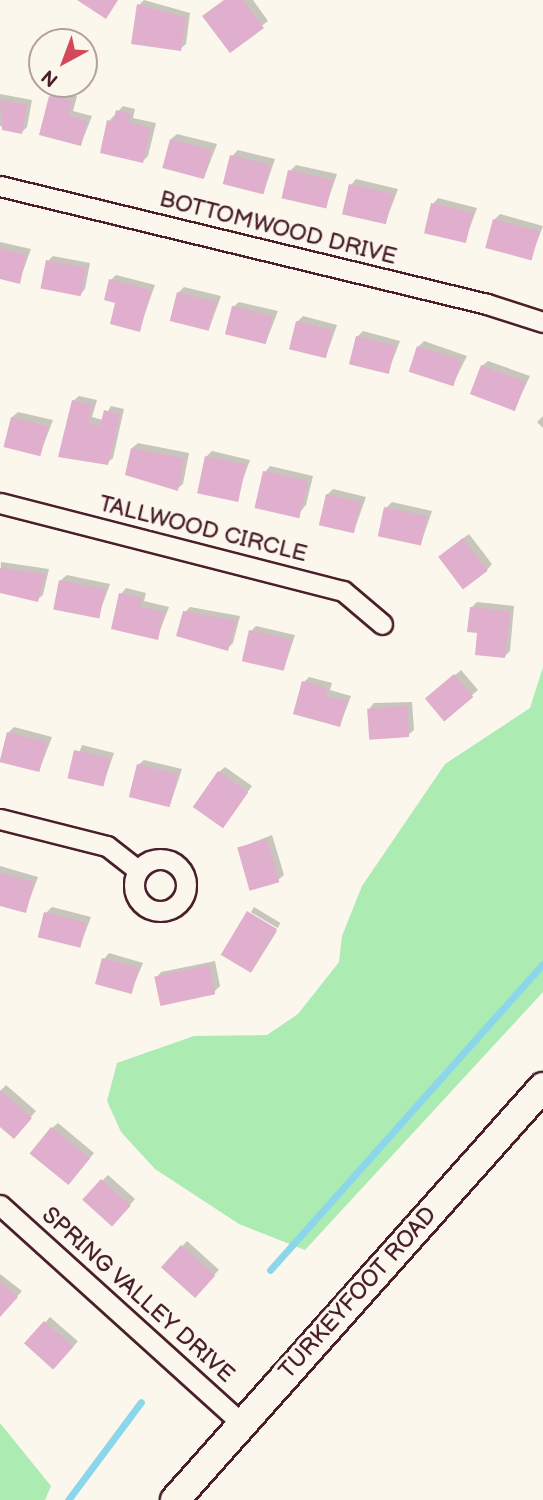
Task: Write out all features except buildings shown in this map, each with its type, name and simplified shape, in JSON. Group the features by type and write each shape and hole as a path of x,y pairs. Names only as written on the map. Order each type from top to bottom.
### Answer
{"main road":[{"name":"TURKEYFOOT ROAD","path":"174,1500 543,1087"}],"street":[{"name":"BOTTOMWOOD DRIVE","path":"0,186 487,304 543,323"},
{"name":"TALLWOOD CIRCLE","path":"0,503 344,590 382,624"},
{"path":"0,819 107,846 138,870"},
{"name":"SPRING VALLEY DRIVE","path":"0,1205 242,1423"}],"green space":[{"path":"543,667 543,992 305,1250 239,1224 155,1169 121,1132 107,1101 117,1063 194,1036 267,1035 298,1014 339,962 342,936 362,886 445,764 530,708"},
{"path":"0,1423 51,1486 45,1500 0,1500"}],"waterway":[{"path":"270,1270 543,964"},
{"path":"68,1500 141,1402"}]}
